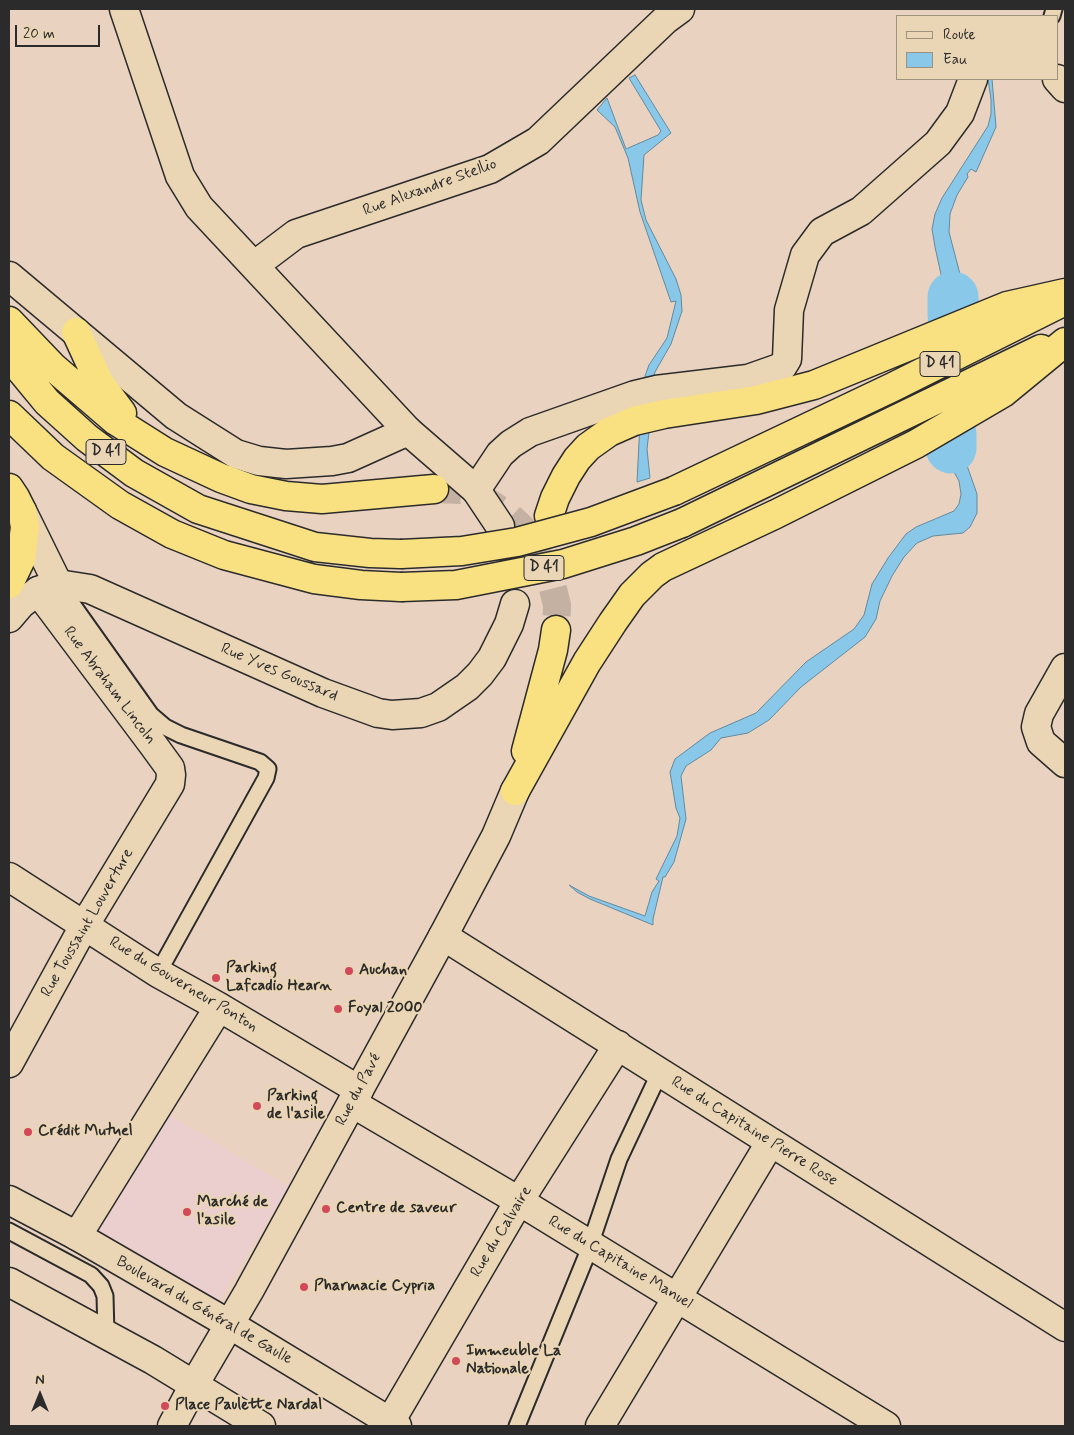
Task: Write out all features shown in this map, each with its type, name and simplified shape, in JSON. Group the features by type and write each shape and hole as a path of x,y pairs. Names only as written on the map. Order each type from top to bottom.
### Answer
{"highway":[{"path":"549,516 558,490 577,459 588,447 647,405 756,400 814,385 1007,306 1065,293"},
{"name":"D 41","path":"9,356 47,402 95,444 134,473 198,510 315,547 370,553 401,554 462,551 517,542 592,522 674,491 1065,302"},
{"path":"9,322 53,367 116,421 166,452 222,478 251,489 286,496 322,499 434,489"},
{"path":"76,332 99,382 117,408 144,439"},
{"name":"D 41","path":"9,415 54,457 120,505 172,534 224,555 314,579 361,585 401,587 456,585 562,564 636,541 682,523 1065,337"},
{"path":"515,791 587,662 612,622 632,595 663,567 776,514 916,444 1003,394 1065,342"},
{"path":"11,569 21,559 24,549 24,527 15,500"},
{"path":"515,791 553,650 556,630"}],"street":[{"path":"124,9 180,176 199,207 408,431 476,490 500,526"},
{"name":"Rue Alexandre Stellio","path":"254,265 296,234 490,169 538,141 665,20 680,9"},
{"path":"476,490 500,454 511,444 530,432 748,379 782,367 788,359 789,310 805,255 822,232 861,211 938,143 960,113 973,80"},
{"path":"9,276 176,416 236,454 259,461 286,464 332,461 348,458 408,431"},
{"name":"Rue Abraham Lincoln","path":"15,500 48,587 170,768 170,784"},
{"path":"9,618 21,604 48,587"},
{"name":"Rue Yves Goussard","path":"48,587 90,589 314,690 378,713 392,716 421,713 438,707 467,687 492,658 509,624 515,604"},
{"path":"1065,668 1039,714 1036,727 1041,742 1065,763"},
{"name":"Rue Toussaint Louverture","path":"9,1063 84,926 170,784"},
{"name":"Rue du Pavé","path":"172,1426 443,936 496,836 515,791"},
{"name":"Rue du Gouverneur Ponton","path":"9,877 158,973 219,1007 355,1097"},
{"name":"Rue du Capitaine Pierre Rose","path":"443,936 1065,1327"},
{"path":"77,1236 219,1007"},
{"name":"Rue du Calvaire","path":"393,1424 519,1201 618,1045"},
{"name":"Rue du Capitaine Manuel","path":"355,1097 519,1201 886,1426"},
{"path":"600,1426 679,1298 770,1143"},
{"name":"Boulevard du Général de Gaulle","path":"9,1200 77,1236 229,1324 393,1424"},
{"path":"9,1282 106,1334 261,1426"}],"lane":[{"path":"48,587 151,715 165,727 181,735 260,762 268,769 266,778 158,973"},
{"path":"517,1426 590,1244 620,1160 660,1072"},
{"path":"9,1231 91,1276 101,1286 105,1296 106,1334"}],"shaded area":[{"name":"Marché de l'asile","path":"166,1113 289,1187 213,1310 84,1236"}],"water":[{"path":"635,75 671,133 644,155 641,200 646,220 676,279 681,295 682,311 671,344 655,372 651,386 647,449 650,478 637,482 641,403 645,376 649,365 667,338 676,301 671,302 640,212 628,158 615,127 597,110 607,98 626,149 658,135 661,131 629,78"},
{"path":"988,80 992,80 996,127 976,172 971,169 967,174 968,177 957,195 950,214 949,232 961,278 962,296 946,297 932,229 935,214 942,198 988,126 991,114"},
{"path":"961,445 977,494 977,513 970,527 963,533 933,536 917,543 904,557 892,576 880,601 876,619 865,637 801,687 769,720 748,733 721,738 711,750 686,766 681,776 686,819 674,862 665,877 663,877 653,925 577,892 569,885 589,896 645,916 652,892 659,881 656,879 677,836 680,818 676,808 670,772 675,759 710,733 756,713 806,662 854,629 864,615 872,584 906,534 916,527 954,511 959,504 961,494 959,481 943,452"}],"waterway":[{"path":"953,297 953,316"},
{"path":"951,434 951,448"}],"tunnel":[{"path":"434,489 461,490 475,494 507,514 521,527 550,577 557,605 556,630"}],"place":[{"name":"Auchan","path":"349,971"},
{"name":"Parking Lafcadio Hearn","path":"216,978"},
{"name":"Foyal 2000","path":"338,1009"},
{"name":"Parking de l'asile","path":"257,1106"},
{"name":"Crédit Mutuel","path":"28,1132"},
{"name":"Centre de saveur","path":"326,1209"},
{"name":"Marché de l'asile","path":"187,1212"},
{"name":"Pharmacie Cypria","path":"304,1287"},
{"name":"Immeuble La Nationale","path":"456,1361"},
{"name":"Place Paulette Nardal","path":"165,1406"}]}
